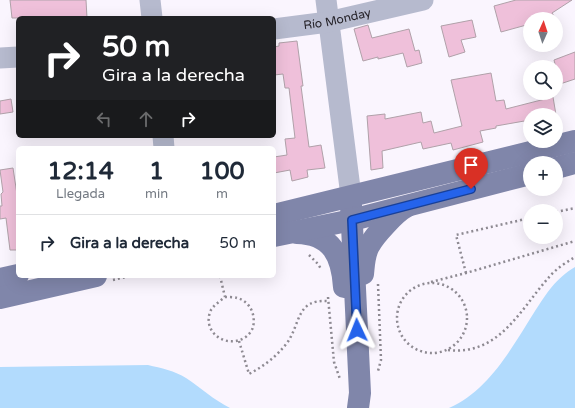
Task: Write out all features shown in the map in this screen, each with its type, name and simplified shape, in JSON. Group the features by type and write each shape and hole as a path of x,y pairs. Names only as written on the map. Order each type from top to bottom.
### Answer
{"main road":[{"path":"276,214 575,141"},
{"path":"563,166 575,163"},
{"path":"282,234 352,220 523,176"},
{"path":"351,196 359,402"},
{"path":"359,402 366,360 362,286 364,262 369,246 388,222 400,210 413,204"},
{"path":"282,234 306,233 319,237 330,245 337,255 343,270 351,360 359,402"},
{"path":"0,279 16,275"},
{"path":"0,298 87,278"}],"street":[{"path":"150,0 152,16"},
{"path":"326,0 351,196"},
{"name":"Río Monday","path":"276,29 328,22 423,0"},
{"path":"0,58 16,57"}],"path":[{"path":"563,211 575,208"},
{"path":"466,273 456,234 523,220"},
{"path":"423,284 437,283 449,287 457,293 463,301 467,312 468,322 463,336 456,345 448,350 434,354 423,352 412,347 403,339 398,328 398,307 403,298 411,290 423,284 575,241"},
{"path":"306,253 318,264 321,270"},
{"path":"448,350 468,350 481,345 501,333 521,313 551,275 575,257"},
{"path":"220,278 225,297"},
{"path":"376,377 381,360 378,279"},
{"path":"328,295 334,362 341,382"},
{"path":"225,297 237,298 246,302 252,310 254,319 253,329 247,337 239,341 228,342 219,338 212,331 209,321 211,310 225,297"},
{"path":"239,341 249,374 268,363 278,353 288,341 298,318 310,303 317,300 328,301"}],"water":[{"path":"575,267 575,408 449,408 464,400 488,379 508,353 548,292 562,276"},
{"path":"148,365 177,373 230,408 0,408 0,367"}],"building":[{"path":"10,0 86,0 87,16 16,16 16,18 12,18"},
{"path":"516,0 572,0 554,12 523,12 523,26 501,32 494,6"},
{"path":"472,20 476,37 461,40 465,52 449,57 441,26"},
{"path":"368,25 372,38 409,29 415,51 419,50 422,63 407,67 403,53 363,61 354,29"},
{"path":"297,41 309,147 321,145 325,168 307,170 308,177 292,181 290,170 276,173 276,157 287,155 285,139 295,138 289,88 285,88 283,74 276,75 276,47 279,46 279,43"},
{"path":"575,52 575,79 563,83 563,60 554,60"},
{"path":"491,73 496,101 504,100 506,109 541,100 554,100 555,108 523,108 523,121 496,126 496,128 480,131 483,142 453,150 451,143 423,149 421,142 382,151 383,168 371,170 367,116 385,114 385,119 421,112 423,123 431,121 434,133 462,126 451,80"},
{"path":"11,99 13,112 0,114 0,101"},
{"path":"13,168 16,188 16,250 10,250 6,218 0,219 0,206 2,206 1,194 3,192 0,170"}],"route":[{"path":"357,330 352,220 471,189"}]}
